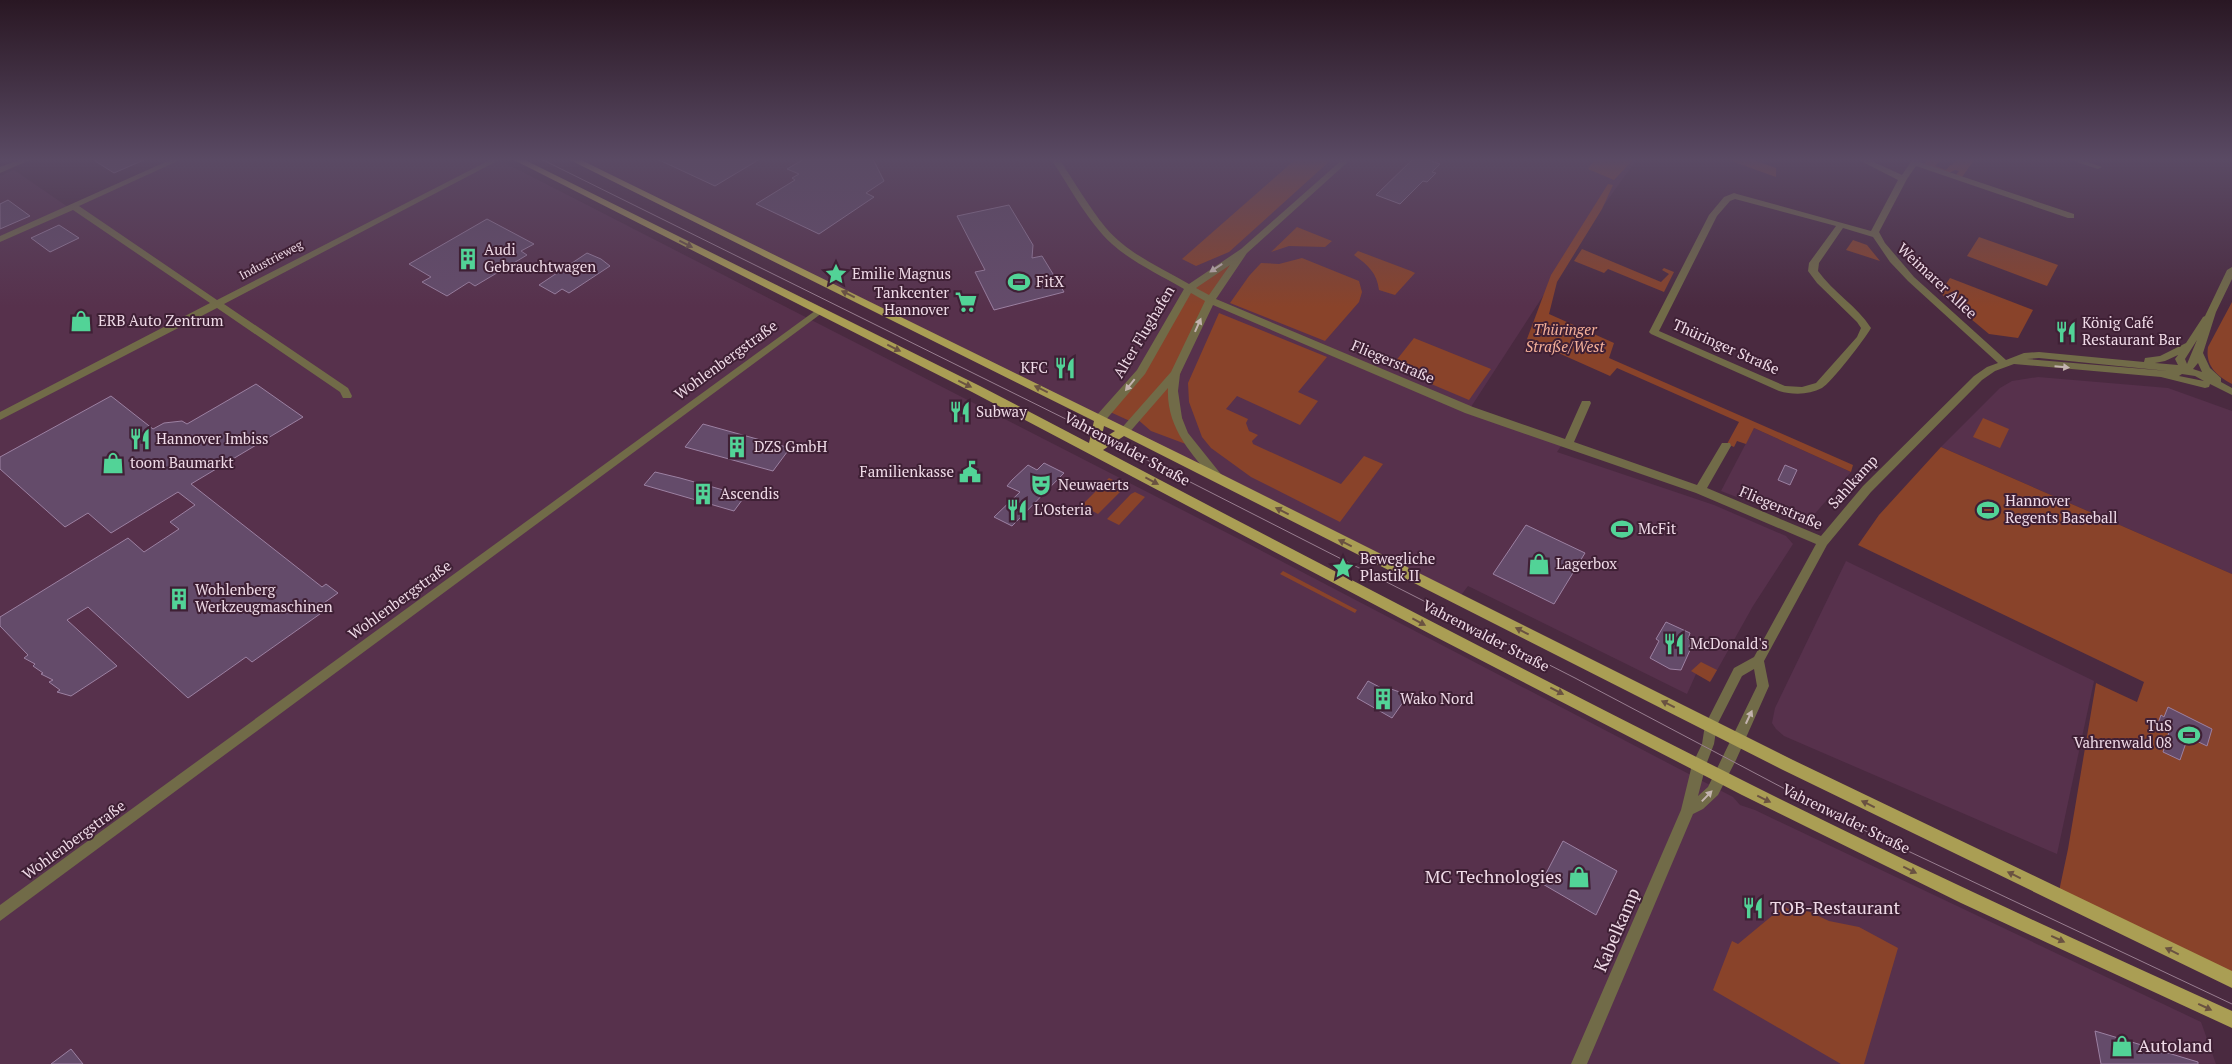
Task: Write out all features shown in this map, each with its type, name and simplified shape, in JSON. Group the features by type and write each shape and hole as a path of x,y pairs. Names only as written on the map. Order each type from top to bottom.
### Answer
{"main road":[{"name":"Vahrenwalder Straße","path":"617,209 976,389 1439,632 1721,777 1967,898 2232,1020"},
{"name":"Vahrenwalder Straße","path":"675,209 1219,478 1738,740 2232,980"},
{"path":"1093,451 1100,419"},
{"path":"1093,451 1124,431"}],"street":[{"path":"0,239 67,209"},
{"path":"77,209 344,390 347,396"},
{"name":"Industrieweg","path":"0,416 399,209"},
{"name":"Fliegerstraße","path":"1088,209 1098,224 1116,243 1147,264 1210,300 1469,410 1700,490 1823,542"},
{"name":"Alter Flughafen","path":"1100,419 1141,372 1189,288 1244,251 1291,209"},
{"name":"Thüringer Straße","path":"1719,209 1713,215 1654,332 1783,388 1799,391 1820,385 1861,338 1866,328 1861,320 1820,281 1813,271 1814,263 1841,225"},
{"name":"Thüringer Straße","path":"1784,209 1875,235"},
{"path":"1875,235 1886,209"},
{"path":"2050,209 2071,216"},
{"name":"Weimarer Allee","path":"1875,235 1878,243 1900,269 2009,362"},
{"name":"Alter Flughafen","path":"1219,478 1183,434 1174,405 1172,391 1175,374 1210,300 1244,251"},
{"name":"Sahlkamp","path":"1699,765 1708,744 1711,726 1738,672 1758,661 1823,542 1867,489 1978,378 2024,356 2039,355 2124,361 2183,370 2191,366 2198,353 2212,312 2232,270"},
{"name":"Wohlenbergstraße","path":"0,914 819,311"},
{"name":"Sahlkamp","path":"2183,370 2180,359 2187,345 2212,312"},
{"name":"Sahlkamp","path":"2124,361 2162,358 2187,345"},
{"path":"2198,353 2206,370 2232,391"},
{"path":"2009,362 2156,374 2174,374 2183,370 2198,374 2232,391"},
{"path":"2183,370 2204,385"},
{"name":"Alter Flughafen","path":"1124,431 1175,374"},
{"path":"2156,374 2204,385 2232,397"},
{"path":"1568,444 1586,402"},
{"path":"1700,490 1726,446"},
{"path":"1688,810 1698,806 1713,791 1764,686 1758,661"},
{"name":"Kabelkamp","path":"1578,1064 1688,810 1699,765"}],"shaded area":[{"path":"0,209 594,209 1239,539 1733,797 1740,805 1755,810 2201,1022 2216,1064 0,1064"},
{"path":"673,209 1601,209 1469,410 1563,443 1557,452 1714,505 1786,536 1793,544 1753,606 1711,681 1696,674 1687,694 1468,586 1458,599"},
{"path":"2038,377 2168,388 2232,411 2232,574 1941,447 2000,388 2012,381"},
{"path":"1754,428 1851,472 1806,524 1721,491"},
{"path":"1846,561 2094,681 2057,854 1784,736 1776,729 1772,723 1775,708"}],"green space":[{"path":"1239,209 1277,209 1229,252 1196,266 1182,259"},
{"name":"Thüringer Straße/West","path":"1593,209 1602,209 1557,282 1549,314 1614,343 1609,358 1853,465 1851,472 1754,428 1746,444 1737,441 1734,447 1727,444 1739,422 1617,368 1610,376 1527,339 1551,275"},
{"path":"1297,227 1332,241 1325,247 1289,246 1271,252"},
{"path":"1979,237 2058,265 2047,286 1967,256"},
{"path":"1853,240 1867,245 1880,261 1846,250"},
{"path":"1582,249 1661,282 1669,274 1662,270 1664,268 1674,272 1664,292 1608,269 1604,273 1574,261"},
{"path":"1244,251 1210,300 1173,391 1191,446 1151,431 1136,418 1132,422 1108,411 1141,372 1189,288"},
{"path":"1358,251 1415,273 1395,295 1379,290 1371,270 1354,255"},
{"path":"1302,258 1359,281 1362,292 1359,302 1325,341 1230,303 1249,276 1261,263 1279,264"},
{"path":"1950,278 2033,310 2018,338 1989,334 1940,293"},
{"path":"2232,302 2232,384 2213,370 2208,360 2208,347"},
{"path":"1219,313 1327,357 1298,392 1318,401 1300,425 1237,396 1226,409 1248,419 1246,423 1249,431 1258,435 1252,441 1253,444 1341,484 1364,456 1383,464 1340,522 1251,477 1211,448 1202,437 1189,402 1188,383"},
{"path":"1414,338 1491,369 1469,400 1391,367"},
{"path":"1983,418 2009,429 2000,448 1973,437"},
{"path":"1941,447 2232,574 2232,980 2058,896 2068,849 2096,683 2137,702 2144,682 1858,545 1879,515"},
{"path":"1109,478 1123,485 1122,490 1098,514 1082,505"},
{"path":"1135,492 1145,497 1119,525 1107,519 1131,494"},
{"path":"1283,571 1357,610 1355,613 1280,574"},
{"path":"1701,662 1717,670 1710,682 1691,671"},
{"path":"1784,906 1794,913 1797,906 1829,921 1859,927 1898,948 1864,1064 1841,1064 1713,990 1732,941 1738,944"}],"building":[{"path":"0,209 20,209 30,216 0,229"},
{"path":"766,209 857,209 819,234"},
{"path":"992,209 1011,209 1033,245 1032,258 1042,256 1064,292 994,310 975,272 985,270 957,216"},
{"name":"Audi Gebrauchtwagen","path":"487,219 534,244 521,251 527,255 475,286 469,282 447,296 422,282 431,277 409,264"},
{"path":"59,225 79,238 50,252 31,238"},
{"path":"587,253 601,259 610,266 569,293 562,289 555,294 539,285"},
{"name":"Wohlenberg Werkzeugmaschinen","path":"256,384 303,417 191,484 322,587 326,584 338,593 321,605 327,609 252,662 246,657 188,698 88,607 67,620 117,666 71,696 57,692 60,690 49,682 53,680 41,674 43,673 33,666 35,664 24,658 28,655 0,626 0,617 128,538 144,552 179,529 170,522 195,505 178,492 111,533 88,513 65,527 0,469 0,457 111,396 153,429 164,423 182,421 187,424"},
{"name":"DZS GmbH","path":"703,424 790,448 773,471 685,447"},
{"name":"Neuwaerts","path":"1044,463 1064,473 1012,526 994,517 1020,492 1007,486 1012,480 1028,465 1037,470"},
{"path":"1785,465 1797,470 1790,485 1778,480"},
{"name":"Ascendis","path":"655,472 745,496 734,511 644,485"},
{"name":"Lagerbox","path":"1526,525 1585,553 1554,604 1493,574"},
{"name":"McDonald's","path":"1666,622 1690,633 1688,639 1692,640 1689,647 1691,648 1681,670 1670,669 1650,658 1659,641 1656,639"},
{"name":"Wako Nord","path":"1368,681 1389,692 1391,689 1408,695 1392,718 1357,698"},
{"name":"TuS Vahrenwald 08","path":"2168,707 2212,729 2207,746 2188,737 2180,760 2163,752 2169,732 2157,726 2161,715 2164,717"},
{"name":"MC Technologies","path":"1563,841 1617,871 1596,915 1541,883"},
{"name":"Autoland","path":"2095,1031 2198,1062 2198,1064 2101,1064"},
{"path":"71,1049 83,1064 51,1064"}],"tram line":[{"path":"641,209 1096,434 1575,678 1855,826 2232,1004"}],"place":[{"name":"Audi Gebrauchtwagen","path":"468,259"},
{"name":"Emilie Magnus","path":"836,274"},
{"name":"FitX","path":"1019,282"},
{"name":"Tankcenter Hannover","path":"966,302"},
{"name":"ERB Auto Zentrum","path":"81,321"},
{"name":"König Café Restaurant Bar","path":"2066,332"},
{"name":"KFC","path":"1065,368"},
{"name":"Subway","path":"960,412"},
{"name":"Hannover Imbiss","path":"140,439"},
{"name":"DZS GmbH","path":"737,447"},
{"name":"toom Baumarkt","path":"113,463"},
{"name":"Familienkasse","path":"970,472"},
{"name":"Neuwaerts","path":"1041,485"},
{"name":"Ascendis","path":"703,494"},
{"name":"L'Osteria","path":"1017,510"},
{"name":"Hannover Regents Baseball","path":"1988,510"},
{"name":"McFit","path":"1622,529"},
{"name":"Lagerbox","path":"1539,564"},
{"name":"Bewegliche Plastik II","path":"1343,568"},
{"name":"Wohlenberg Werkzeugmaschinen","path":"179,599"},
{"name":"McDonald's","path":"1674,644"},
{"name":"Wako Nord","path":"1383,699"},
{"name":"TuS Vahrenwald 08","path":"2189,735"},
{"name":"MC Technologies","path":"1579,877"},
{"name":"TOB-Restaurant","path":"1753,908"},
{"name":"Autoland","path":"2122,1046"}]}
